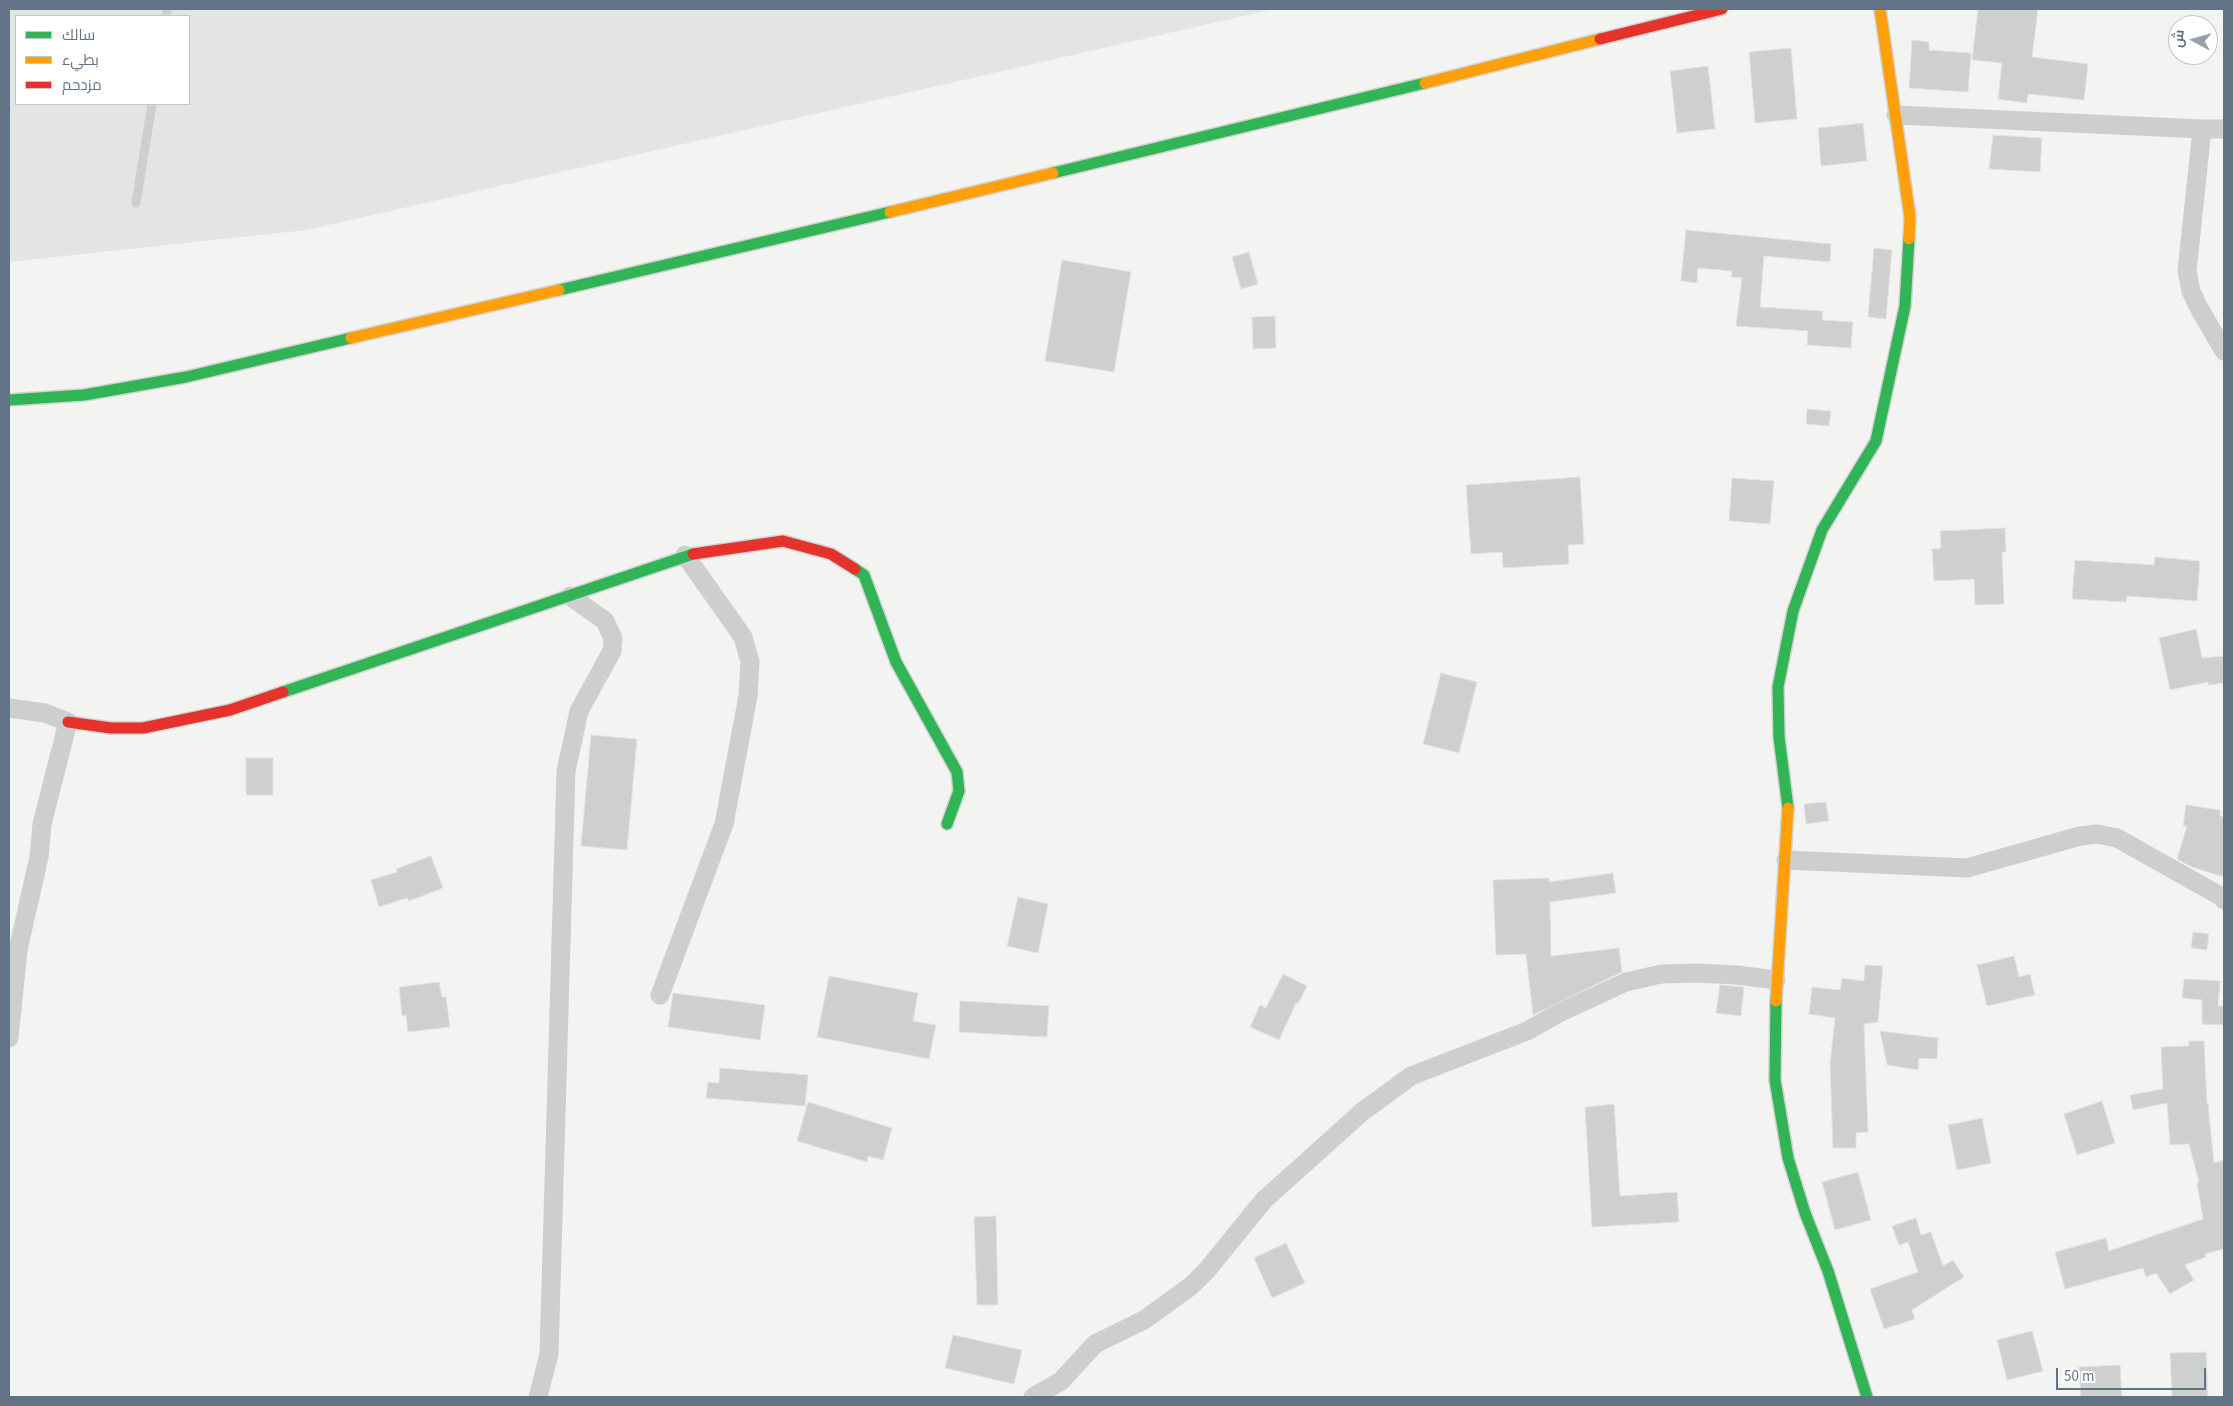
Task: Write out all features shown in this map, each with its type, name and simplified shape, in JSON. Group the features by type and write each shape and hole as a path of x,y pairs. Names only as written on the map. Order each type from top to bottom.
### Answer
{"street":[{"path":"9,400 84,395 186,377 1153,150 1722,9"},
{"path":"1867,1397 1828,1271 1804,1213 1788,1158 1775,1080 1774,1025 1788,806 1779,737 1778,687 1793,611 1822,530 1876,441 1905,306 1910,218 1880,9"},
{"path":"1896,115 2224,129"},
{"path":"2202,129 2187,271 2191,291 2224,351"},
{"path":"9,708 45,713 68,722 111,728 143,728 230,710 570,596 685,555 784,542 831,554 864,575 896,662 957,772 959,791 947,824"},
{"path":"660,995 724,824 748,696 750,662 742,637 685,555"},
{"path":"538,1397 549,1354 566,772 579,711 612,652 613,638 605,621 570,596"},
{"path":"9,1038 18,950 39,857 42,824 68,722"},
{"path":"1786,860 1967,868 2080,836 2097,834 2117,838 2222,897 2224,900"},
{"path":"1033,1397 1061,1381 1095,1344 1144,1320 1191,1286 1207,1270 1264,1200 1362,1112 1411,1076 1445,1061 1477,1052 1626,982 1661,974 1737,974 1776,980"}],"lane":[{"path":"136,203 152,105"}],"shaded area":[{"path":"9,9 1274,9 307,230 9,262"}],"building":[{"path":"1978,9 2038,9 2032,57 2088,64 2084,100 2028,94 2027,103 1998,99 2002,63 1972,60"},
{"path":"1912,40 1929,42 1929,50 1971,53 1968,92 1909,88"},
{"path":"1791,48 1797,119 1755,123 1749,52"},
{"path":"1708,66 1715,129 1677,133 1670,71"},
{"path":"1863,123 1867,161 1821,166 1818,128"},
{"path":"1993,135 2042,138 2040,172 1989,169"},
{"path":"1686,230 1831,244 1830,262 1764,256 1760,307 1823,311 1822,320 1853,322 1851,348 1807,345 1808,331 1736,326 1742,278 1731,277 1732,271 1698,268 1697,283 1681,281"},
{"path":"1874,248 1892,250 1886,319 1868,317"},
{"path":"1249,252 1258,284 1241,289 1232,257"},
{"path":"1062,260 1131,272 1114,372 1045,361"},
{"path":"1275,316 1276,348 1253,349 1252,317"},
{"path":"1807,409 1831,411 1829,426 1806,424"},
{"path":"1580,477 1584,544 1568,545 1569,564 1503,568 1502,552 1471,554 1466,485"},
{"path":"1732,478 1774,481 1770,524 1729,521"},
{"path":"2005,528 2006,552 2002,552 2004,604 1975,605 1974,579 1934,581 1932,549 1941,548 1940,531"},
{"path":"2155,557 2200,561 2197,601 2127,596 2126,602 2072,599 2075,560 2154,565"},
{"path":"2196,629 2202,658 2224,656 2224,683 2208,685 2208,682 2170,690 2159,638"},
{"path":"1441,673 1477,682 1459,753 1423,744"},
{"path":"591,735 637,739 627,850 581,846"},
{"path":"246,758 273,758 273,795 246,795"},
{"path":"1826,802 1829,821 1806,824 1804,804"},
{"path":"2186,805 2220,810 2220,816 2224,817 2224,877 2192,867 2177,859 2187,826 2183,826"},
{"path":"431,856 443,888 409,901 407,898 379,907 371,880 397,872 396,869"},
{"path":"1613,873 1616,893 1550,902 1551,956 1619,948 1622,972 1533,1015 1526,954 1496,955 1493,880 1549,878 1549,882"},
{"path":"1018,897 1048,904 1038,953 1007,946"},
{"path":"2193,932 2209,934 2207,950 2191,948"},
{"path":"2014,956 2019,977 2030,974 2035,995 1987,1006 1977,965"},
{"path":"1865,965 1883,966 1878,1022 1864,1024 1868,1132 1856,1133 1856,1148 1833,1148 1830,1064 1835,1018 1809,1014 1812,987 1840,990 1842,978 1864,981"},
{"path":"1283,974 1307,986 1298,1004 1296,1003 1279,1040 1250,1027 1260,1005 1266,1008"},
{"path":"829,976 918,993 913,1021 936,1025 929,1059 817,1037"},
{"path":"2184,979 2220,981 2218,1006 2224,1006 2224,1025 2202,1024 2202,1000 2182,998"},
{"path":"439,982 442,997 446,997 450,1027 408,1032 406,1015 402,1016 399,987"},
{"path":"1720,985 1744,987 1741,1016 1716,1013"},
{"path":"673,993 765,1005 760,1040 668,1027"},
{"path":"960,1001 1049,1006 1047,1037 959,1032"},
{"path":"1880,1031 1938,1038 1937,1059 1919,1058 1918,1070 1887,1065"},
{"path":"2189,1041 2204,1041 2207,1104 2214,1163 2224,1160 2224,1249 2205,1254 2206,1257 2185,1265 2194,1280 2170,1294 2156,1273 2146,1277 2143,1268 2065,1289 2055,1252 2106,1238 2109,1251 2203,1219 2197,1183 2199,1182 2189,1144 2170,1145 2167,1103 2133,1110 2130,1095 2163,1089 2161,1047 2189,1046"},
{"path":"720,1068 808,1075 805,1106 706,1098 708,1082 719,1083"},
{"path":"2102,1101 2115,1143 2077,1155 2064,1114"},
{"path":"808,1102 892,1128 883,1160 868,1156 867,1162 797,1141"},
{"path":"1614,1104 1620,1196 1677,1192 1679,1222 1592,1227 1585,1107"},
{"path":"1982,1118 1991,1163 1957,1170 1948,1125"},
{"path":"1858,1172 1871,1220 1835,1230 1822,1182"},
{"path":"996,1216 998,1305 977,1305 974,1217"},
{"path":"1916,1218 1921,1235 1931,1232 1943,1266 1953,1260 1964,1277 1912,1310 1915,1319 1884,1329 1870,1289 1918,1272 1908,1242 1899,1245 1892,1226"},
{"path":"1286,1243 1305,1283 1272,1298 1254,1258"},
{"path":"2032,1331 2043,1371 2007,1380 1997,1340"},
{"path":"953,1335 1022,1350 1014,1384 945,1368"},
{"path":"2206,1352 2208,1397 2172,1397 2170,1353"},
{"path":"2120,1365 2122,1397 2081,1397 2079,1367"}],"traffic: fast":[{"path":"1053,173 1425,83"},
{"path":"559,290 890,212"},
{"path":"1788,808 1779,737 1778,687 1793,611 1822,530 1876,441 1905,306 1909,239"},
{"path":"9,400 84,395 186,377 351,338"},
{"path":"283,692 693,554"},
{"path":"855,569 864,575 896,662 957,772 959,791 947,824"},
{"path":"1776,1001 1775,1080 1788,1158 1805,1213 1828,1271 1867,1397"}],"traffic: slow":[{"path":"1880,9 1910,217 1909,239"},
{"path":"1425,83 1600,39"},
{"path":"890,212 1053,173"},
{"path":"351,338 559,290"},
{"path":"1776,1001 1788,808"}],"traffic: jam":[{"path":"1600,39 1722,9"},
{"path":"693,554 783,541 831,554 855,569"},
{"path":"68,722 111,728 143,728 230,710 283,692"}]}
